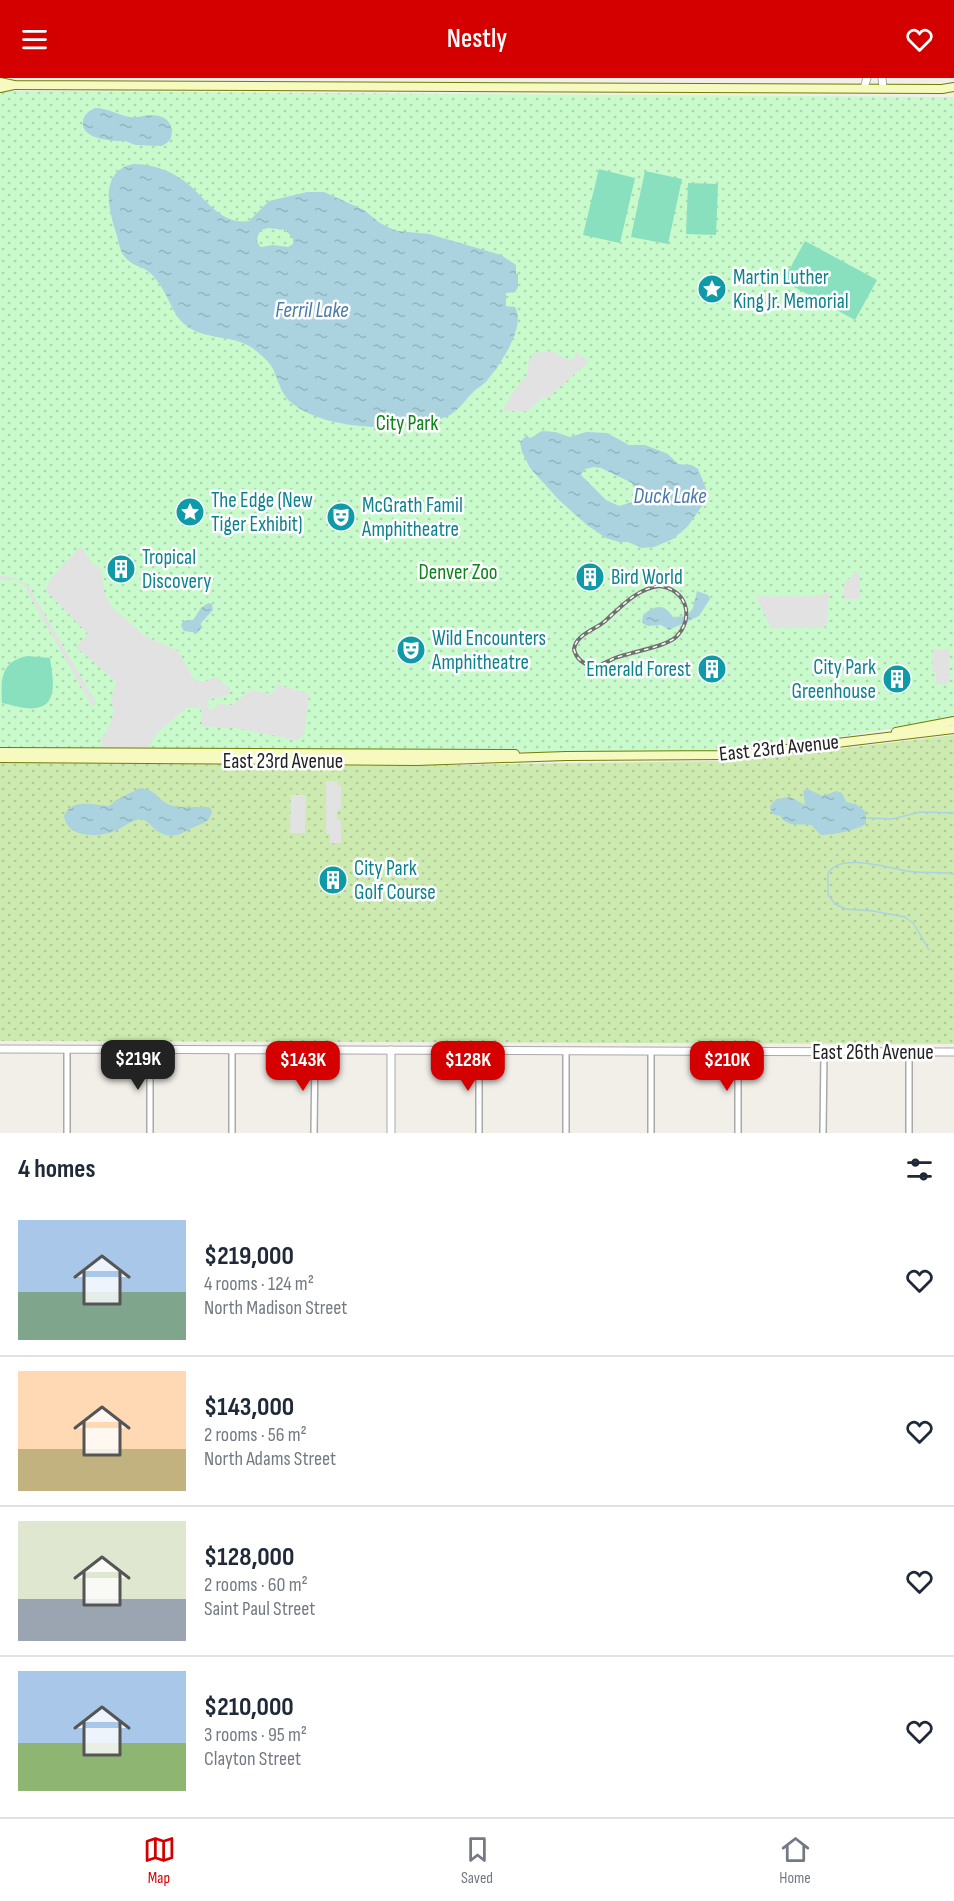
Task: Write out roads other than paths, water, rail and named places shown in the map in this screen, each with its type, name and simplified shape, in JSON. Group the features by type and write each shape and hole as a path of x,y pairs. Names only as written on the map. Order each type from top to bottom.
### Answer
{"main road":[{"path":"0,88 71,81 152,81 646,82 954,88"},
{"path":"0,82 14,85"},
{"name":"East 23rd Avenue","path":"884,736 954,721"},
{"name":"East 23rd Avenue","path":"0,758 428,761 566,756 740,754 954,729"},
{"name":"East 23rd Avenue","path":"0,752 566,756"}],"street":[{"path":"864,88 867,78"},
{"path":"882,78 883,88"},
{"name":"East 26th Avenue","path":"0,1049 954,1052"},
{"path":"67,1049 67,1133"},
{"path":"150,1050 150,1133"},
{"path":"232,1050 232,1133"},
{"path":"314,1133 315,1050"},
{"path":"391,1050 391,1133"},
{"path":"479,1051 479,1133"},
{"path":"566,1051 566,1133"},
{"path":"651,1051 651,1133"},
{"path":"738,1051 738,1133"},
{"path":"823,1133 824,1052"},
{"path":"909,1052 909,1133"}],"water":[{"path":"95,108 130,117 152,115 162,117 169,122 172,135 167,143 161,146 136,145 125,141 97,138 86,132 83,127 84,116"},
{"name":"Ferril Lake","path":"140,164 169,172 182,179 215,210 230,219 249,221 269,201 307,192 324,192 364,210 380,223 398,231 429,234 501,255 516,265 516,274 518,274 518,287 515,292 506,293 506,306 515,307 518,315 511,344 485,382 454,413 434,421 393,427 370,427 327,420 308,413 286,397 273,369 260,354 243,343 191,329 176,315 153,275 130,262 123,255 109,204 110,184 122,168","holes":["268,228 286,230 293,239 293,244 288,247 273,245 261,247 257,241 261,230"]},
{"name":"Duck Lake","path":"543,431 570,437 586,432 607,433 629,445 645,445 668,454 678,464 692,465 698,469 707,491 705,502 687,527 673,539 654,547 642,548 628,542 606,538 587,525 559,500 530,468 520,442 527,435 529,438 533,437","holes":["601,468 632,483 636,493 633,502 619,506 606,500 581,475 585,469"]},
{"path":"697,591 708,595 710,599 699,616 669,630 661,625 648,626 642,623 643,615 659,607 666,609 673,617 687,616 693,608"},
{"path":"208,603 212,604 213,610 201,623 198,633 184,631 181,626 183,621 193,620 201,608"},
{"path":"140,788 151,791 164,802 174,806 209,807 212,810 211,814 203,823 172,836 160,833 140,819 115,831 100,835 77,832 66,823 64,816 72,807 84,804 109,806"},
{"path":"807,789 823,796 836,791 842,793 846,802 856,804 866,812 866,824 844,832 821,835 811,825 790,824 780,816 772,814 770,806 776,799 790,797 805,805 803,791"}],"waterway":[{"path":"867,818 892,819 920,812 954,813"},
{"path":"929,950 914,924 905,917 846,909 835,904 828,895 828,874 834,867 853,863 913,872 954,874"}],"railway":[{"path":"659,586 669,588 676,593 682,598 685,606 685,621 676,637 664,644 615,658 597,666 579,659 574,649 582,636 604,622 636,595 659,586"}],"place":[{"name":"Martin Luther King Jr. Memorial","path":"712,289"},
{"name":"The Edge (New Tiger Exhibit)","path":"190,512"},
{"name":"McGrath Famil Amphitheatre","path":"341,517"},
{"name":"Tropical Discovery","path":"121,569"},
{"name":"Bird World","path":"590,577"},
{"name":"Wild Encounters Amphitheatre","path":"411,650"},
{"name":"Emerald Forest","path":"712,669"},
{"name":"City Park Greenhouse","path":"897,679"},
{"name":"City Park Golf Course","path":"333,880"}],"park label":[{"name":"City Park","path":"407,423"},
{"name":"Denver Zoo","path":"458,572"}]}
